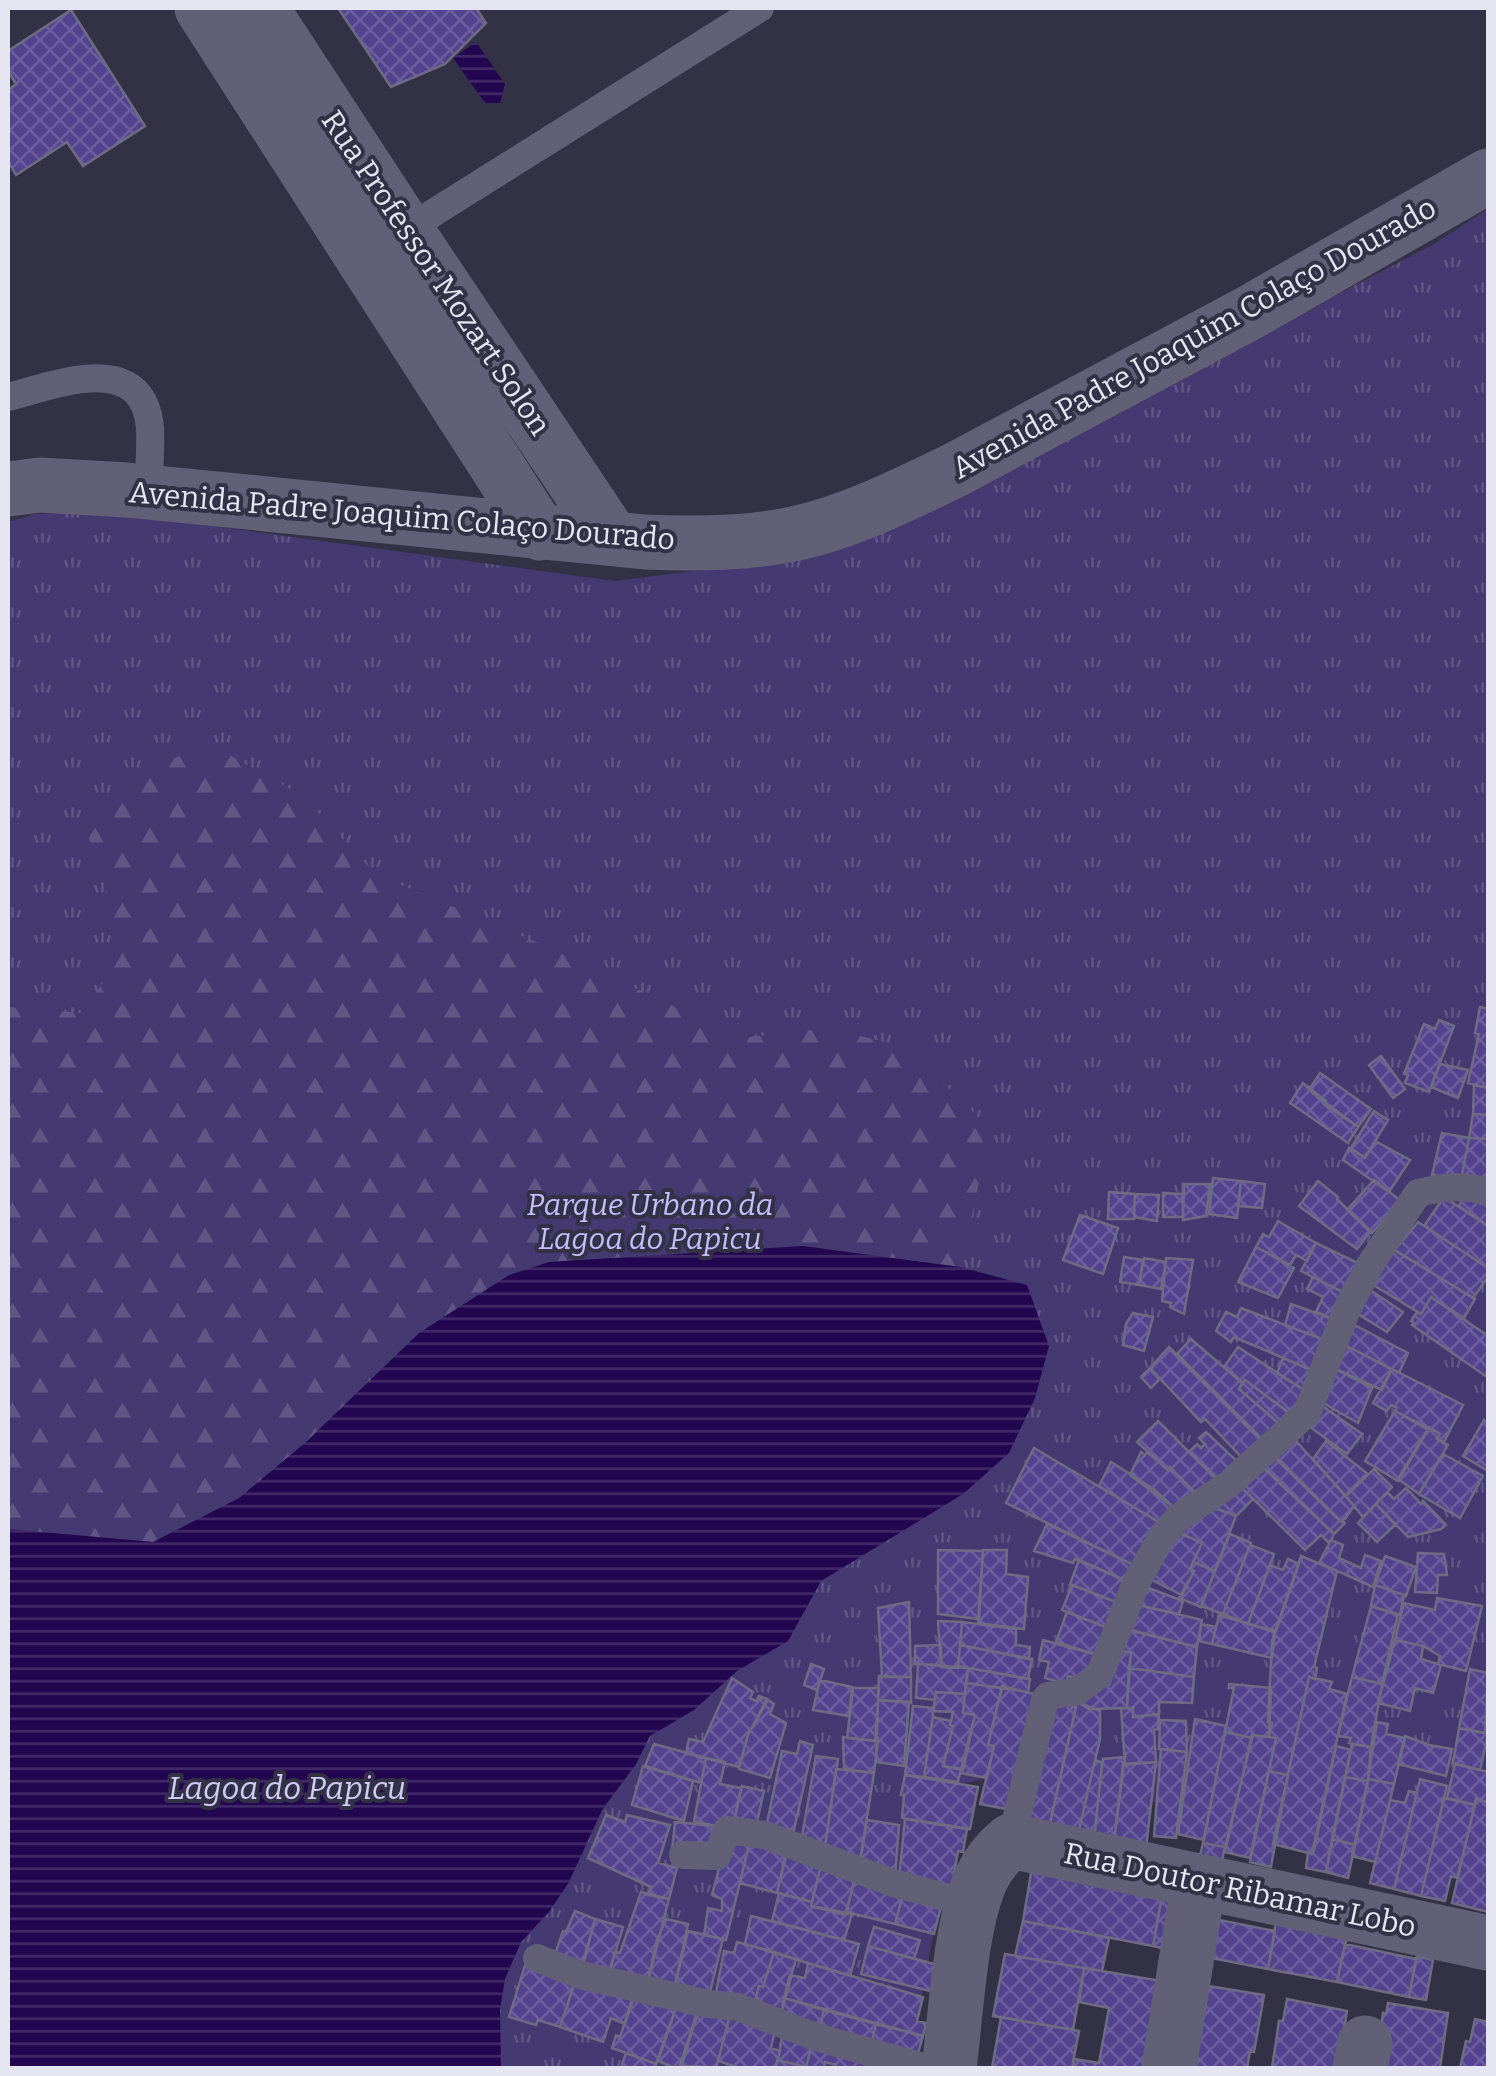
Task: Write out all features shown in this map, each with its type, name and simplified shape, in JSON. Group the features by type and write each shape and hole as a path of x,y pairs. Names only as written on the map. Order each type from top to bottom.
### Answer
{"street":[{"name":"Rua Professor Mozart Solon","path":"202,8 540,532"},
{"name":"Rua Professor Mozart Solon","path":"261,8 612,538"},
{"name":"Avenida Padre Joaquim Colaço Dourado","path":"8,489 40,485 148,492 681,543 782,536 905,494 1249,313 1488,176"},
{"name":"Rua Doutor Ribamar Lobo","path":"1004,1848 1199,1881 1488,1943"},
{"path":"948,2068 971,1904 983,1874 1004,1848"},
{"path":"1168,2068 1199,1881"}],"lane":[{"path":"406,230 760,8"},
{"path":"8,397 100,378 134,388 145,406 150,427 148,492"},
{"path":"1004,1848 1044,1700 1078,1692 1100,1674 1136,1583 1160,1540 1178,1518 1228,1485 1307,1413 1347,1308 1370,1265 1418,1193 1465,1186 1488,1192"},
{"path":"684,1855 717,1856 727,1830 765,1835 893,1883 971,1904"},
{"path":"537,1958 580,1975 708,2004 738,2007 816,2037 927,2068"}],"green space":[{"name":"Parque Urbano da Lagoa do Papicu","path":"1488,209 1488,1882 1020,1770 962,1784 908,2068 8,2068 8,522 34,514 101,511 615,581 817,555 1112,412 1434,244"},
{"path":"210,744 303,796 375,874 539,943 741,1038 829,1028 908,1048 991,1130 960,1267 803,1246 549,1262 509,1275 419,1333 306,1442 239,1498 153,1542 8,1529 8,1007 82,1013 119,959 105,881 82,820 135,774"}],"water":[{"path":"476,42 505,84 500,103 486,103 453,58"},
{"name":"Lagoa do Papicu","path":"803,1246 960,1267 1027,1285 1049,1346 1035,1398 1009,1453 963,1494 821,1581 788,1641 737,1671 694,1710 650,1736 636,1764 602,1810 569,1882 549,1912 521,1942 505,1979 500,2009 501,2068 8,2068 8,1529 153,1542 239,1498 306,1442 419,1333 509,1275 549,1262"}],"building":[{"path":"338,8 476,8 486,23 445,64 391,87"},
{"path":"71,10 145,126 83,166 67,142 16,175 8,161 8,90 16,84 8,71 8,51"},
{"path":"1480,1007 1488,1009 1488,1088 1468,1083 1479,1034 1475,1033"},
{"path":"1439,1020 1454,1026 1429,1092 1405,1083 1408,1075 1404,1074 1424,1024 1435,1029"},
{"path":"1381,1056 1405,1089 1393,1098 1369,1065"},
{"path":"1440,1064 1468,1070 1458,1098 1431,1087"},
{"path":"1320,1073 1371,1109 1358,1127 1309,1090"},
{"path":"1303,1083 1326,1101 1324,1104 1358,1127 1348,1143 1290,1103"},
{"path":"1474,1085 1488,1088 1488,1115 1473,1114"},
{"path":"1374,1111 1388,1120 1365,1158 1351,1148"},
{"path":"1473,1114 1488,1115 1488,1139 1469,1138"},
{"path":"1442,1133 1469,1138 1461,1180 1432,1175"},
{"path":"1469,1138 1488,1139 1488,1186 1461,1180"},
{"path":"1375,1141 1410,1160 1389,1192 1343,1160 1349,1148 1365,1158"},
{"path":"1213,1178 1241,1181 1237,1218 1209,1214"},
{"path":"1374,1180 1401,1201 1372,1233 1347,1210"},
{"path":"1241,1181 1265,1184 1262,1208 1238,1206"},
{"path":"1318,1181 1370,1232 1357,1249 1299,1206"},
{"path":"1184,1184 1210,1184 1206,1216 1183,1220"},
{"path":"1469,1188 1488,1197 1488,1226 1459,1206"},
{"path":"1109,1192 1135,1194 1134,1219 1108,1219"},
{"path":"1163,1193 1183,1194 1183,1217 1163,1217"},
{"path":"1135,1194 1159,1195 1157,1221 1134,1217"},
{"path":"1444,1197 1488,1226 1488,1268 1424,1226"},
{"path":"1080,1215 1118,1228 1103,1274 1063,1260"},
{"path":"1278,1221 1316,1243 1307,1261 1296,1255 1290,1265 1256,1247 1263,1234 1269,1237"},
{"path":"1418,1222 1488,1268 1488,1277 1473,1298 1395,1250"},
{"path":"1316,1243 1362,1265 1347,1294 1301,1271"},
{"path":"1256,1247 1294,1268 1278,1298 1238,1282"},
{"path":"1389,1247 1475,1299 1464,1318 1431,1297 1421,1314 1367,1281"},
{"path":"1124,1257 1143,1260 1139,1285 1120,1282"},
{"path":"1144,1258 1166,1262 1161,1289 1139,1285"},
{"path":"1166,1258 1193,1260 1184,1314 1162,1301"},
{"path":"1313,1277 1344,1293 1333,1319 1316,1312 1323,1297 1307,1289"},
{"path":"1364,1286 1403,1312 1387,1332 1350,1309"},
{"path":"1431,1297 1488,1336 1487,1377 1412,1325 1417,1312 1421,1314"},
{"path":"1291,1304 1335,1320 1327,1341 1285,1325"},
{"path":"1241,1308 1327,1341 1316,1372 1234,1337 1231,1342 1216,1331 1226,1312 1237,1317"},
{"path":"1133,1313 1153,1317 1144,1351 1123,1345 1126,1324"},
{"path":"1345,1320 1408,1353 1399,1373 1335,1340"},
{"path":"1191,1339 1242,1383 1239,1389 1283,1427 1266,1443 1177,1354"},
{"path":"1335,1340 1392,1369 1382,1390 1329,1366"},
{"path":"1169,1347 1264,1442 1245,1461 1150,1368"},
{"path":"1238,1347 1307,1392 1293,1416 1224,1367"},
{"path":"1283,1358 1318,1373 1307,1392 1277,1373"},
{"path":"1329,1366 1372,1388 1358,1423 1318,1400"},
{"path":"1150,1368 1160,1379 1151,1388 1141,1377"},
{"path":"1392,1369 1463,1405 1444,1442 1437,1439 1440,1434 1395,1411 1397,1408 1391,1405 1387,1411 1373,1403"},
{"path":"1245,1380 1295,1417 1283,1427 1239,1389"},
{"path":"1321,1405 1362,1434 1347,1454 1306,1424"},
{"path":"1395,1411 1428,1430 1398,1481 1365,1461"},
{"path":"1484,1420 1488,1423 1488,1471 1463,1456"},
{"path":"1158,1421 1220,1483 1202,1500 1170,1467 1168,1470 1137,1442"},
{"path":"1429,1427 1440,1434 1437,1439 1448,1445 1419,1494 1398,1479"},
{"path":"1206,1432 1242,1466 1223,1485 1189,1452 1197,1444 1201,1448 1205,1444 1199,1438"},
{"path":"1289,1433 1354,1506 1345,1519 1340,1521 1270,1453"},
{"path":"1326,1441 1368,1474 1346,1496 1313,1459"},
{"path":"1034,1448 1162,1524 1138,1567 1006,1503"},
{"path":"1141,1452 1147,1452 1168,1470 1170,1467 1201,1499 1173,1507 1130,1475"},
{"path":"1272,1454 1345,1523 1334,1534 1262,1466"},
{"path":"1443,1454 1483,1476 1460,1518 1419,1494"},
{"path":"1111,1462 1155,1490 1173,1507 1162,1524 1099,1486"},
{"path":"1258,1463 1334,1534 1331,1540 1328,1542 1321,1535 1305,1550 1235,1481"},
{"path":"1374,1469 1392,1487 1363,1517 1346,1496"},
{"path":"1235,1481 1253,1499 1236,1516 1207,1505"},
{"path":"1406,1488 1446,1525 1408,1537 1376,1504 1387,1492 1394,1499"},
{"path":"1376,1504 1395,1525 1377,1542 1358,1523"},
{"path":"1207,1505 1236,1516 1215,1571 1193,1562 1202,1543 1174,1530"},
{"path":"1047,1524 1136,1566 1129,1582 1075,1559 1073,1563 1034,1551"},
{"path":"1171,1529 1202,1543 1182,1595 1146,1577"},
{"path":"1230,1534 1251,1543 1223,1614 1201,1606"},
{"path":"1331,1540 1343,1545 1339,1558 1361,1568 1365,1555 1381,1561 1373,1587 1319,1563"},
{"path":"1250,1545 1274,1554 1248,1624 1223,1614"},
{"path":"938,1550 983,1551 979,1619 938,1614"},
{"path":"983,1550 1007,1550 1006,1574 1028,1577 1024,1629 978,1623"},
{"path":"1418,1553 1444,1554 1447,1575 1438,1575 1437,1593 1415,1592"},
{"path":"1301,1556 1337,1571 1314,1667 1315,1679 1309,1677 1288,1775 1269,1771 1276,1738 1269,1737 1272,1723 1268,1722 1272,1641"},
{"path":"1385,1556 1416,1567 1406,1596 1375,1585"},
{"path":"1288,1559 1299,1564 1276,1631 1248,1624 1270,1565 1283,1570"},
{"path":"1079,1560 1132,1583 1121,1604 1070,1584"},
{"path":"1193,1562 1215,1571 1201,1607 1179,1598 1194,1571 1190,1569"},
{"path":"1072,1585 1121,1604 1108,1628 1062,1610"},
{"path":"1375,1585 1404,1595 1400,1615 1371,1606"},
{"path":"1146,1587 1183,1601 1179,1614 1133,1604"},
{"path":"1437,1598 1482,1606 1466,1671 1438,1664 1440,1656 1423,1646 1395,1640 1404,1603 1435,1610"},
{"path":"909,1602 911,1677 882,1677 878,1608"},
{"path":"1130,1603 1202,1620 1197,1647 1123,1628"},
{"path":"1371,1606 1398,1615 1382,1684 1352,1677"},
{"path":"1067,1612 1108,1628 1097,1655 1056,1642"},
{"path":"1219,1615 1275,1632 1272,1658 1212,1644"},
{"path":"938,1621 962,1622 958,1668 941,1667"},
{"path":"962,1622 1016,1629 1016,1645 1030,1647 1029,1659 960,1645"},
{"path":"1201,1624 1216,1627 1212,1644 1199,1641"},
{"path":"1124,1629 1197,1647 1194,1677 1129,1668 1131,1653 1119,1650"},
{"path":"1043,1640 1097,1655 1089,1682 1068,1676 1066,1684 1045,1678 1049,1662 1039,1660"},
{"path":"1395,1640 1423,1646 1421,1659 1441,1665 1433,1693 1415,1688 1410,1711 1378,1703"},
{"path":"941,1645 941,1665 915,1664 915,1646"},
{"path":"960,1645 1032,1659 1028,1679 958,1666"},
{"path":"1107,1647 1131,1653 1127,1708 1089,1709 1081,1704 1080,1688 1109,1685"},
{"path":"811,1664 824,1669 817,1690 804,1685"},
{"path":"918,1664 968,1668 965,1694 936,1692 935,1700 916,1698"},
{"path":"968,1668 1030,1679 1028,1692 966,1683"},
{"path":"1129,1668 1194,1677 1192,1703 1159,1702 1159,1714 1133,1717 1133,1708 1127,1708"},
{"path":"1470,1669 1488,1673 1485,1733 1459,1728"},
{"path":"879,1676 911,1677 911,1703 878,1700"},
{"path":"1309,1677 1332,1682 1329,1689 1347,1694 1312,1854 1273,1844"},
{"path":"1352,1677 1382,1684 1371,1747 1349,1743 1351,1738 1338,1736"},
{"path":"732,1678 753,1692 750,1698 767,1699 748,1735 739,1767 686,1753 689,1739 703,1742"},
{"path":"820,1680 852,1687 849,1716 813,1710"},
{"path":"966,1683 1002,1688 988,1745 994,1746 987,1778 960,1773 975,1715 963,1713"},
{"path":"1229,1684 1271,1688 1269,1737 1225,1732 1234,1688 1229,1688"},
{"path":"1002,1686 1038,1695 1011,1810 980,1804 994,1746 988,1745"},
{"path":"853,1688 879,1688 875,1741 847,1738"},
{"path":"936,1692 965,1694 963,1713 975,1715 963,1770 943,1766 953,1712 933,1711"},
{"path":"768,1700 774,1704 770,1714 786,1723 770,1778 739,1769 748,1735"},
{"path":"878,1700 909,1702 904,1766 876,1762"},
{"path":"1048,1700 1076,1707 1050,1824 1021,1818"},
{"path":"1077,1702 1100,1711 1100,1739 1078,1834 1049,1827"},
{"path":"913,1706 934,1708 924,1777 905,1775"},
{"path":"1121,1708 1133,1708 1133,1717 1159,1714 1158,1729 1154,1730 1156,1762 1125,1764"},
{"path":"933,1717 951,1721 953,1726 943,1766 961,1769 958,1782 924,1777"},
{"path":"1195,1719 1226,1726 1204,1840 1178,1834"},
{"path":"1160,1720 1186,1721 1187,1752 1159,1749"},
{"path":"1377,1722 1388,1724 1386,1734 1405,1738 1394,1784 1368,1779"},
{"path":"1459,1728 1488,1734 1480,1770 1453,1763"},
{"path":"1225,1732 1252,1738 1225,1847 1203,1843"},
{"path":"1252,1735 1276,1738 1250,1858 1225,1852"},
{"path":"1405,1736 1452,1749 1446,1776 1398,1764"},
{"path":"843,1737 878,1741 874,1773 844,1769"},
{"path":"800,1741 813,1745 793,1834 766,1828 782,1751 797,1754"},
{"path":"654,1744 706,1758 701,1783 645,1766"},
{"path":"1352,1744 1371,1747 1368,1781 1345,1777"},
{"path":"1336,1746 1351,1750 1326,1872 1306,1868 1308,1853 1314,1850"},
{"path":"1161,1749 1187,1752 1176,1838 1154,1836"},
{"path":"816,1756 838,1759 825,1846 801,1842"},
{"path":"1125,1757 1114,1841 1094,1837 1103,1759"},
{"path":"706,1758 725,1762 720,1784 741,1788 732,1830 694,1821"},
{"path":"1095,1760 1102,1763 1095,1831 1079,1830"},
{"path":"1156,1762 1146,1848 1114,1841 1123,1765"},
{"path":"1455,1764 1488,1772 1488,1802 1476,1799 1475,1805 1447,1798"},
{"path":"643,1766 693,1781 684,1821 632,1805"},
{"path":"836,1769 874,1773 860,1861 824,1854"},
{"path":"1269,1771 1288,1775 1271,1867 1250,1862"},
{"path":"905,1775 978,1787 970,1829 902,1818"},
{"path":"1345,1777 1368,1781 1355,1845 1332,1839"},
{"path":"1368,1779 1394,1784 1375,1862 1352,1856"},
{"path":"1420,1779 1447,1786 1421,1896 1394,1889"},
{"path":"742,1786 764,1791 756,1826 734,1821"},
{"path":"1409,1791 1417,1793 1394,1889 1370,1883 1390,1800 1405,1803"},
{"path":"1444,1798 1475,1805 1457,1878 1451,1876 1445,1901 1421,1896"},
{"path":"1476,1799 1488,1802 1488,1912 1452,1903"},
{"path":"606,1815 625,1822 627,1815 670,1825 658,1863 677,1868 669,1899 648,1895 651,1887 588,1858"},
{"path":"905,1819 967,1829 963,1852 958,1851 951,1891 899,1879"},
{"path":"867,1820 899,1825 895,1877 859,1870"},
{"path":"675,1822 717,1826 714,1854 672,1850"},
{"path":"729,1831 750,1840 726,1940 704,1935 708,1908 722,1911 722,1899 712,1895"},
{"path":"1332,1839 1355,1845 1348,1878 1326,1872"},
{"path":"750,1840 787,1849 777,1893 740,1883"},
{"path":"1203,1843 1225,1847 1221,1865 1199,1860"},
{"path":"787,1852 822,1861 812,1902 777,1893"},
{"path":"822,1861 855,1876 846,1915 811,1906"},
{"path":"1032,1867 1163,1891 1153,1946 1023,1921"},
{"path":"855,1879 904,1891 895,1924 846,1912"},
{"path":"641,1892 669,1899 646,1989 607,1979"},
{"path":"779,1893 812,1902 811,1906 852,1914 844,1940 772,1921"},
{"path":"903,1894 942,1903 934,1934 895,1924"},
{"path":"1162,1895 1185,1900 1175,1951 1153,1946"},
{"path":"575,1911 595,1919 580,1973 552,1963"},
{"path":"751,1916 859,1944 850,1976 745,1944"},
{"path":"1277,1916 1348,1933 1337,1982 1268,1969"},
{"path":"1204,1917 1275,1931 1268,1969 1196,1955"},
{"path":"595,1919 623,1927 609,1973 583,1965"},
{"path":"666,1919 688,1924 673,1995 646,1989"},
{"path":"1023,1921 1109,1938 1102,1971 1015,1956"},
{"path":"874,1927 920,1940 914,1959 868,1946"},
{"path":"688,1931 723,1939 707,2004 673,1995"},
{"path":"737,1942 774,1952 754,2006 715,1998 724,1951 734,1953"},
{"path":"1345,1944 1416,1959 1409,1997 1337,1982"},
{"path":"868,1946 941,1966 934,1992 861,1974"},
{"path":"774,1952 796,1959 782,2010 754,2006"},
{"path":"1005,1954 1084,1968 1073,2030 993,2016"},
{"path":"1417,1956 1433,1960 1426,2000 1409,1997"},
{"path":"527,1959 577,1976 560,2027 509,2017"},
{"path":"808,1963 923,1997 917,2021 926,2023 923,2036 784,1998 790,1975 805,1978"},
{"path":"1084,1968 1167,1982 1144,2068 1072,2068 1074,2059 1099,2063 1109,2008 1079,2002"},
{"path":"577,1976 636,1990 625,2024 611,2018 603,2042 560,2027"},
{"path":"1202,1985 1264,1995 1254,2052 1250,2051 1247,2068 1186,2068"},
{"path":"636,1988 678,2002 656,2064 612,2048 616,2035 620,2037"},
{"path":"784,1998 824,2010 818,2034 782,2010"},
{"path":"1287,1999 1347,2011 1338,2068 1272,2068 1279,2021 1283,2021"},
{"path":"678,2002 699,2008 681,2068 675,2068 658,2061"},
{"path":"1388,2003 1448,2013 1440,2068 1375,2068"},
{"path":"700,2004 731,2012 716,2068 680,2065"},
{"path":"824,2010 876,2024 870,2050 817,2036"},
{"path":"731,2011 777,2022 771,2048 780,2051 775,2068 740,2068 718,2061"},
{"path":"1001,2017 1079,2031 1072,2068 992,2068"},
{"path":"1475,2019 1488,2022 1488,2068 1460,2068 1466,2041 1470,2042"},
{"path":"876,2024 923,2036 915,2064 870,2050"},
{"path":"783,2030 814,2037 806,2067 778,2060"},
{"path":"814,2037 899,2068 835,2068 836,2065 825,2062 824,2068 806,2067"},
{"path":"626,2053 656,2064 655,2068 621,2068"},
{"path":"778,2060 806,2067 812,2068 775,2068"}]}
